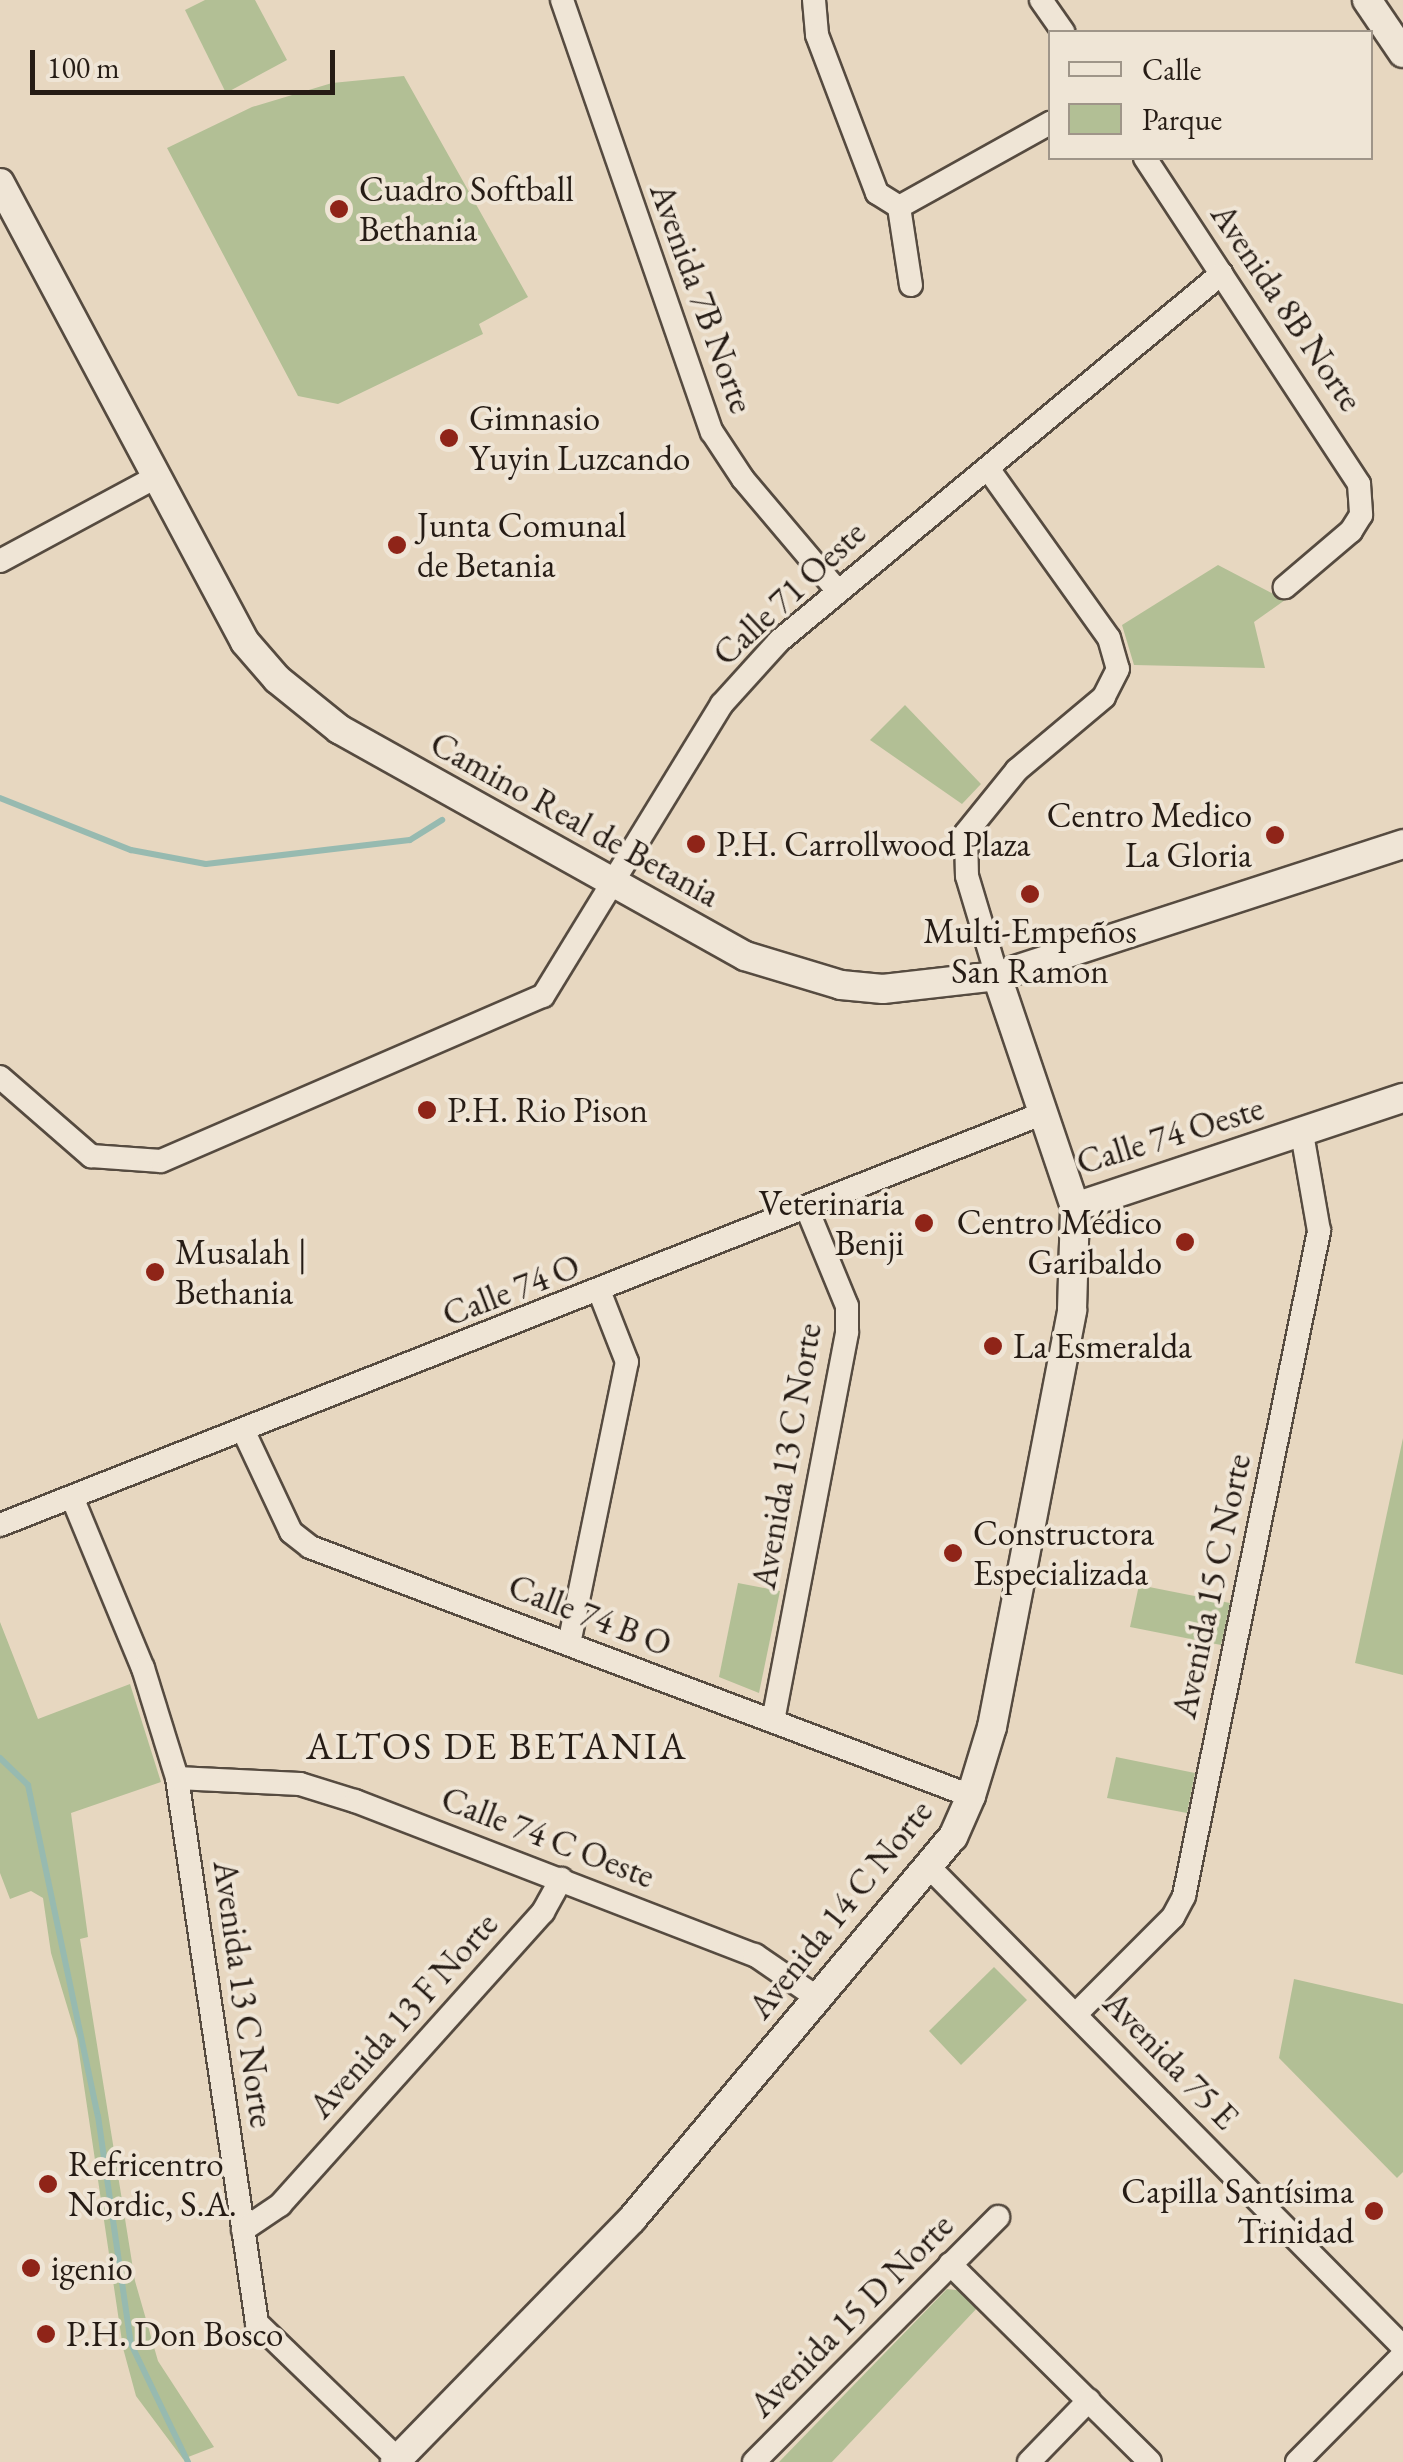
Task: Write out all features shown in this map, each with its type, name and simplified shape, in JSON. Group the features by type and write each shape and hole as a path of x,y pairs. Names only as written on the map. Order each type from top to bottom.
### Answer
{"street":[{"name":"Avenida 7B Norte","path":"562,0 712,432 743,479 836,589"},
{"path":"814,0 817,35 877,193 899,207 912,285"},
{"path":"1041,0 1061,30"},
{"path":"1367,0 1403,53"},
{"path":"899,207 1048,124"},
{"name":"Avenida 8B Norte","path":"1146,160 1359,484 1360,514 1351,530 1285,587"},
{"name":"Camino Real de Betania","path":"0,183 244,642 305,705 613,888 745,956 841,985 883,989 997,976 1403,844"},
{"name":"Calle 71 Oeste","path":"0,1076 91,1156 161,1160 543,996 613,888 722,704 836,589 989,470 1221,274"},
{"path":"989,470 1109,638 1118,669 1104,697 1017,770 966,833 967,876 997,976"},
{"path":"0,561 156,477"},
{"name":"Calle 74 Oeste","path":"997,976 1074,1207 1403,1098"},
{"name":"Calle 74 O","path":"0,1525 600,1293 1044,1113"},
{"name":"Avenida 15 C Norte","path":"1076,2014 1173,1916 1184,1896 1320,1231 1302,1134"},
{"name":"Avenida 14 C Norte","path":"397,2461 632,2218 954,1838 972,1796 992,1728 1063,1365 1072,1310 1074,1207"},
{"name":"Avenida 13 C Norte","path":"773,1721 847,1332 847,1306 807,1210"},
{"path":"569,1644 627,1362 600,1293"},
{"name":"Calle 74 B O","path":"244,1432 290,1532 310,1547 972,1796"},
{"name":"Avenida 13 C Norte","path":"72,1497 143,1668 177,1778 257,2323 397,2461"},
{"name":"Calle 74 C Oeste","path":"177,1778 300,1784 755,1955 819,2000"},
{"name":"Avenida 75 E","path":"929,1867 1403,2347"},
{"name":"Avenida 13 F Norte","path":"243,2230 293,2190 543,1912 561,1879"},
{"name":"Avenida 15 D Norte","path":"754,2462 998,2217"},
{"path":"950,2264 1150,2462"},
{"path":"1297,2462 1403,2355"},
{"path":"1029,2462 1089,2400"}],"green space":[{"path":"205,0 255,0 287,60 226,93 185,10"},
{"name":"Cuadro Softball Bethania","path":"404,76 528,297 479,324 483,334 338,404 298,396 167,148 252,107 332,83"},
{"path":"1218,565 1285,600 1254,622 1265,668 1134,665 1122,625"},
{"path":"905,705 981,784 962,804 870,740"},
{"path":"1403,1438 1403,1675 1355,1663"},
{"path":"738,1583 780,1591 759,1693 719,1677"},
{"path":"1139,1585 1230,1603 1221,1645 1130,1627"},
{"path":"0,1622 38,1719 130,1684 161,1782 71,1813 88,1937 80,1939 135,2281 158,2361 214,2447 183,2459 136,2396 123,2348 77,2039 51,1953 43,1898 31,1891 10,1899 0,1873"},
{"path":"1116,1757 1195,1773 1187,1813 1107,1798"},
{"path":"994,1967 1027,2000 961,2065 929,2031"},
{"path":"1294,1979 1403,2004 1403,2172 1397,2178 1279,2058"},
{"path":"947,2289 965,2291 978,2307 832,2462 779,2462"}],"waterway":[{"path":"0,798 131,850 206,864 410,840 442,820"},
{"path":"0,1758 28,1785 98,2116 131,2344 188,2462"}],"place":[{"name":"Cuadro Softball Bethania","path":"339,209"},
{"name":"Gimnasio Yuyin Luzcando","path":"449,438"},
{"name":"Junta Comunal de Betania","path":"397,545"},
{"name":"Centro Medico La Gloria","path":"1275,835"},
{"name":"P.H. Carrollwood Plaza","path":"696,844"},
{"name":"Multi-Empeños San Ramon","path":"1030,894"},
{"name":"P.H. Rio Pison","path":"427,1110"},
{"name":"Veterinaria Benji","path":"924,1223"},
{"name":"Centro Médico Garibaldo","path":"1185,1242"},
{"name":"Musalah | Bethania","path":"155,1272"},
{"name":"La Esmeralda","path":"993,1346"},
{"name":"Constructora Especializada","path":"953,1553"},
{"name":"Refricentro Nordic, S.A.","path":"48,2184"},
{"name":"Capilla Santísima Trinidad","path":"1374,2211"},
{"name":"igenio","path":"31,2268"},
{"name":"P.H. Don Bosco","path":"46,2334"}],"district":[{"name":"ALTOS DE BETANIA","path":"497,1746"}]}
